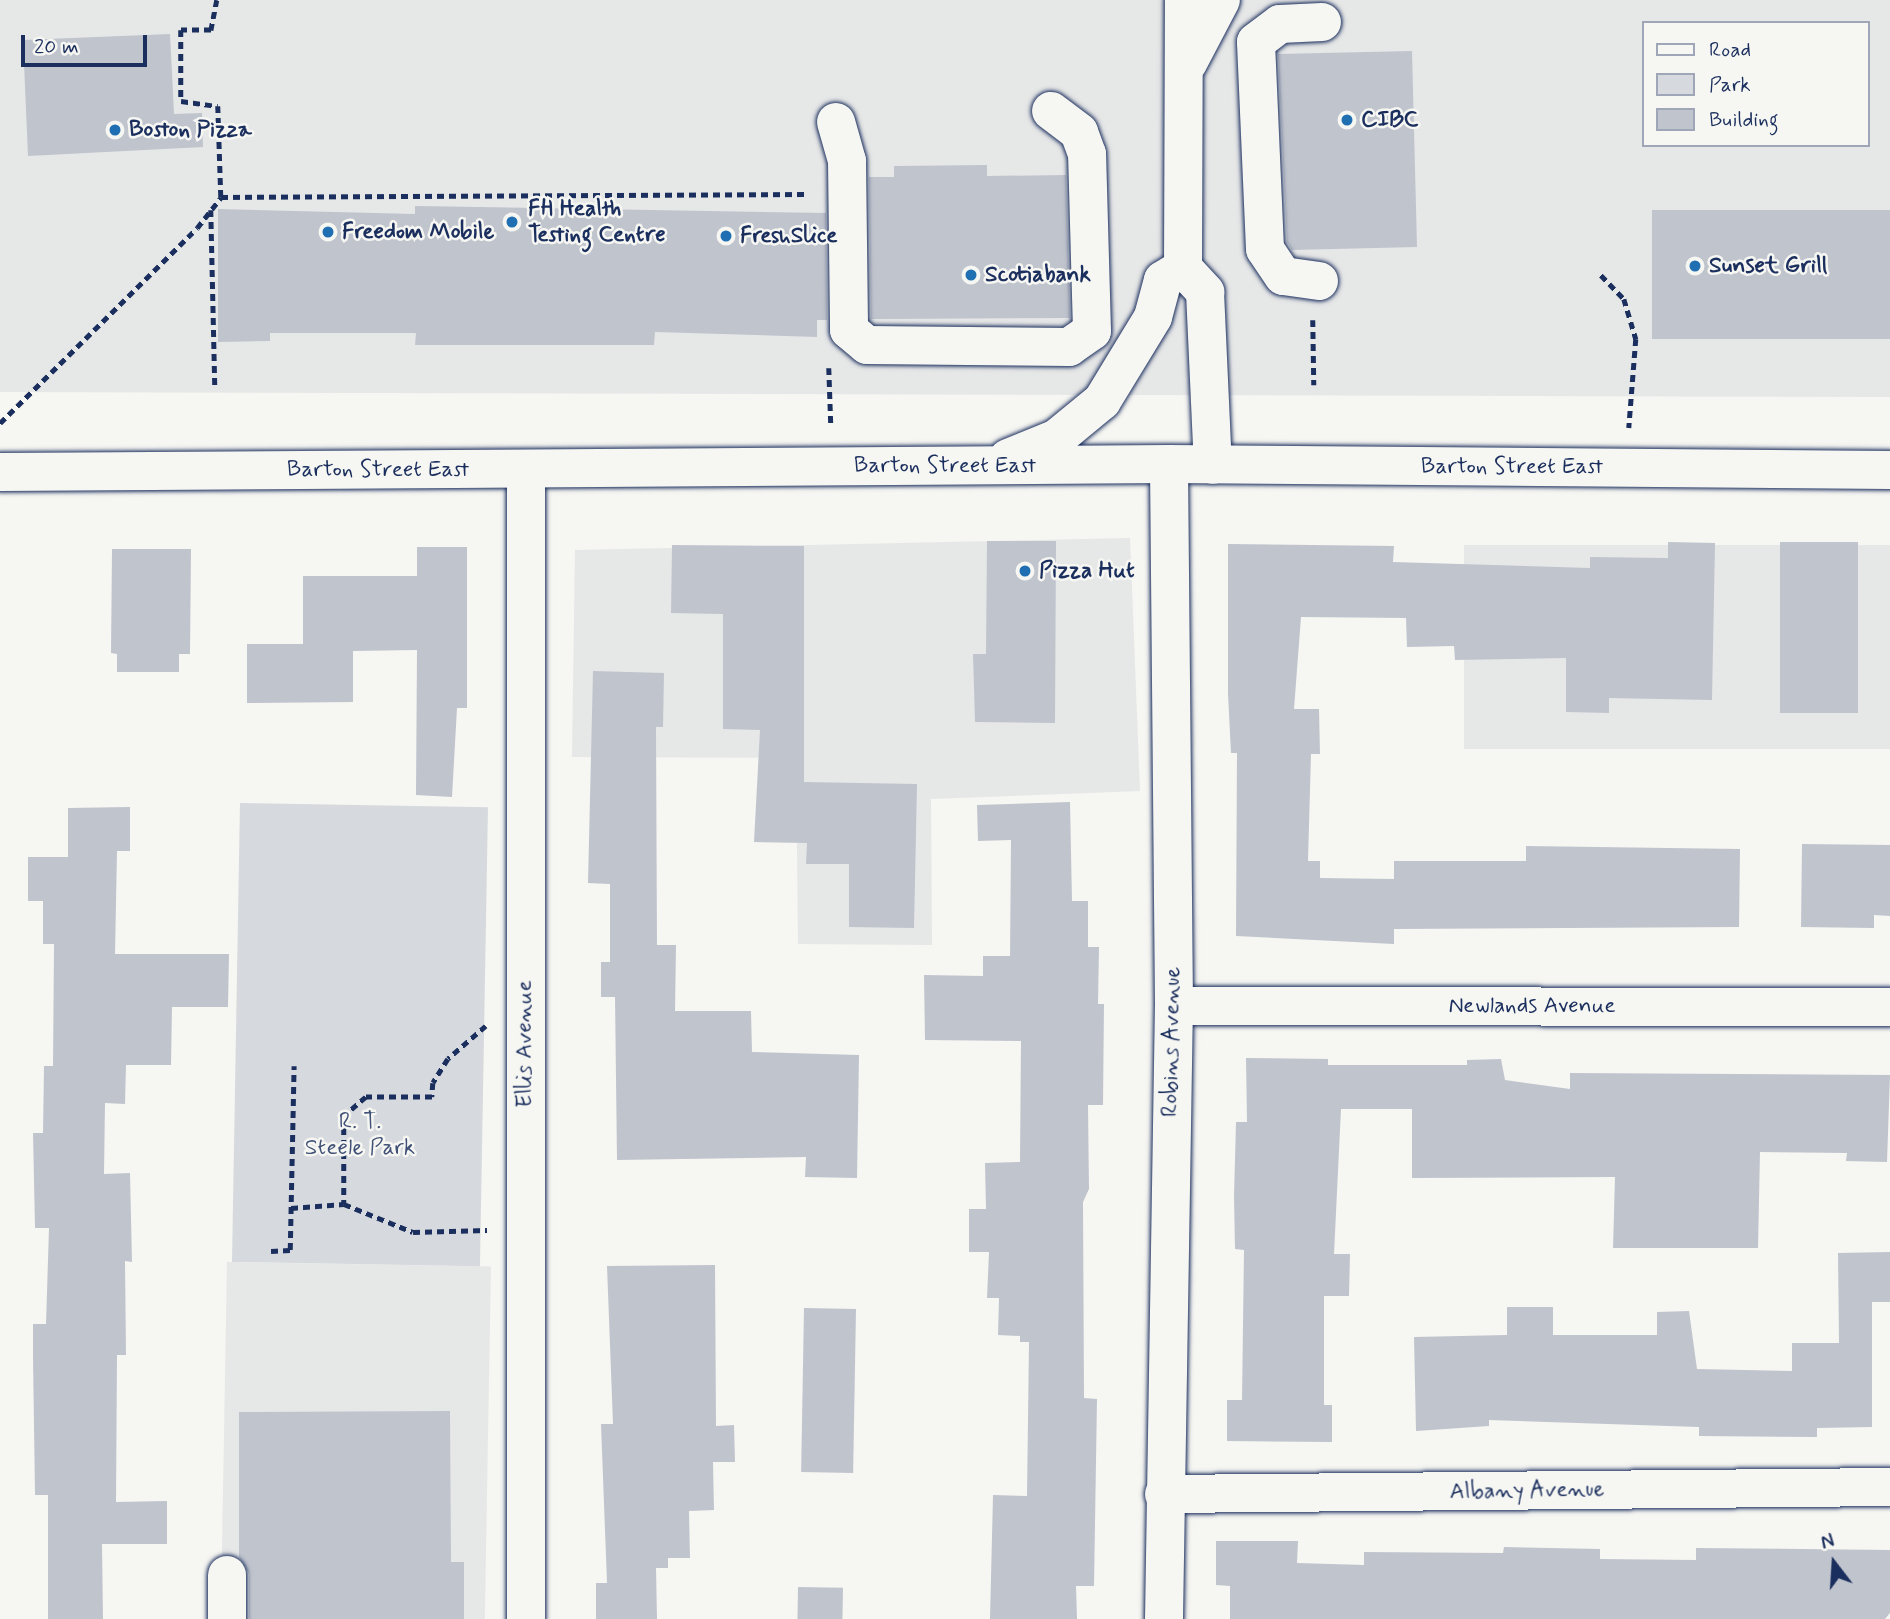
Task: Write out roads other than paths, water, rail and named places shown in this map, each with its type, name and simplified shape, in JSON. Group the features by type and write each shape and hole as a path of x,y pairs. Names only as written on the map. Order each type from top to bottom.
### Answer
{"street":[{"path":"1184,0 1183,268 1205,292 1213,465"},
{"path":"1184,71 1221,0"},
{"path":"1319,281 1283,276 1265,250 1256,42 1280,24 1322,22"},
{"path":"836,122 846,161 849,330 867,345 1069,347 1092,331 1087,154 1079,132 1051,111"},
{"path":"987,466 1058,438 1102,401 1153,317 1163,280 1183,268"},
{"name":"Barton Street East","path":"0,472 1169,464 1890,470"},
{"name":"Robins Avenue","path":"1164,1619 1174,1006 1169,464"},
{"name":"Ellis Avenue","path":"526,469 526,1619"},
{"name":"Newlands Avenue","path":"1174,1006 1890,1007"},
{"name":"Albany Avenue","path":"1164,1494 1890,1488"},
{"path":"227,1575 227,1619"}],"place":[{"name":"CIBC","path":"1347,120"},
{"name":"Boston Pizza","path":"115,130"},
{"name":"FH Health Testing Centre","path":"512,222"},
{"name":"Freedom Mobile","path":"328,232"},
{"name":"FreshSlice","path":"726,236"},
{"name":"Sunset Grill","path":"1695,266"},
{"name":"Scotiabank","path":"971,275"},
{"name":"Pizza Hut","path":"1025,571"}],"park label":[{"name":"R. T. Steele Park","path":"360,1135"}]}
